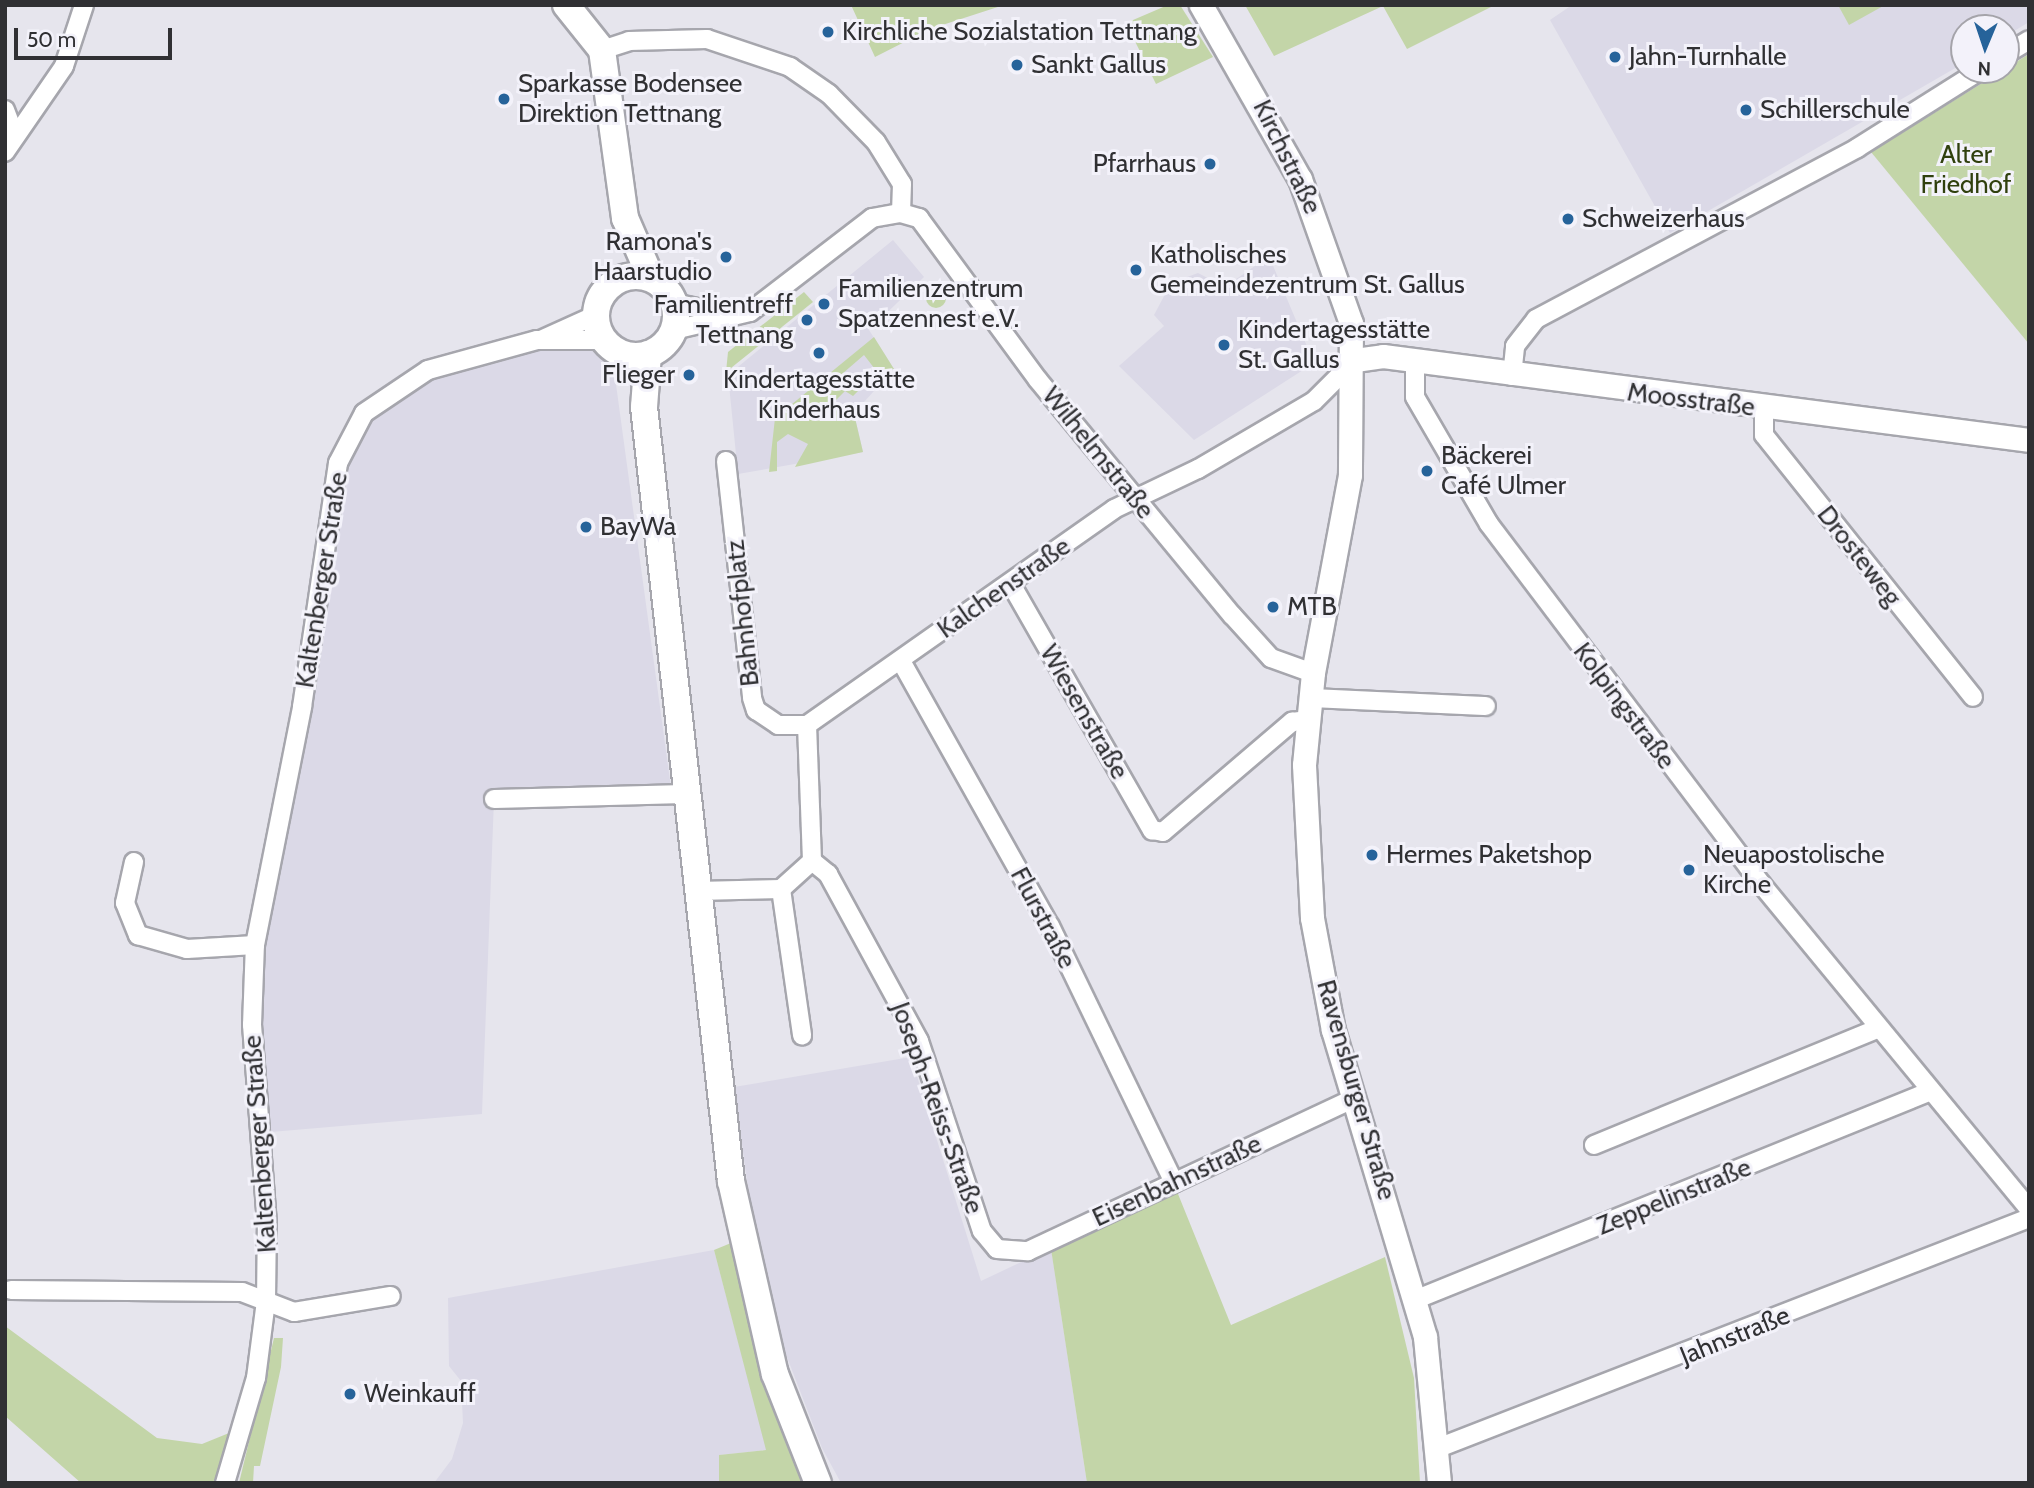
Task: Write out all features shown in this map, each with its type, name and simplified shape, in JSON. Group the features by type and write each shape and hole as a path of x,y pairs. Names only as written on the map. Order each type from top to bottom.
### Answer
{"main road":[{"path":"566,5 602,50 625,218 651,278 674,303 674,330 618,341"},
{"path":"625,218 615,282 601,296 644,408 685,794 744,1256 775,1374 818,1483"},
{"path":"615,282 651,278"}],"street":[{"path":"10,144 64,66 84,5"},
{"name":"Kirchstraße","path":"1205,6 1257,96 1327,240 1351,323 1354,360"},
{"path":"602,50 629,41 707,39 790,67 830,94 876,142 902,184 901,213 872,218 766,301 731,315 674,330"},
{"path":"1512,376 1515,346 1536,319 1857,148 1959,84"},
{"path":"5,110 10,144"},
{"name":"Wilhelmstraße","path":"901,213 931,227 961,279 1135,499 1271,658 1313,673"},
{"path":"674,303 731,315"},
{"name":"Kaltenberger Straße","path":"542,340 618,341"},
{"name":"Kaltenberger Straße","path":"225,1483 253,1391 266,1301 267,1224 252,1025 255,945 302,707 338,463 353,425 377,400 428,370 542,340 618,341"},
{"name":"Moosstraße","path":"1354,360 1415,360 1512,376 1765,409 2029,440"},
{"name":"Kalchenstraße","path":"807,724 1135,499 1314,401 1354,360"},
{"name":"Ravensburger Straße","path":"1354,360 1350,475 1313,673 1309,709 1312,918 1333,1030 1417,1299 1438,1448 1439,1483"},
{"name":"Kolpingstraße","path":"1415,360 1415,397 1452,471 1489,524 1619,702 1879,1028 2029,1209"},
{"name":"Drosteweg","path":"1765,409 1764,435 1973,697"},
{"name":"Bahnhofplatz","path":"726,461 752,698 756,710 778,725 807,724"},
{"name":"Wiesenstraße","path":"1011,584 1152,830 1163,832 1309,709"},
{"name":"Flurstraße","path":"901,661 1050,926 1174,1183"},
{"path":"1309,709 1486,706"},
{"path":"697,891 780,889 812,861 807,724"},
{"path":"494,799 685,794"},
{"name":"Joseph-Reiss-Straße","path":"812,861 828,874 919,1041 982,1231 997,1249"},
{"path":"134,862 125,903 138,936 187,949 255,945"},
{"path":"780,889 802,1035"},
{"path":"1594,1145 1879,1028"},
{"name":"Zeppelinstraße","path":"1417,1299 1931,1091"},
{"name":"Eisenbahnstraße","path":"997,1249 1028,1251 1355,1098"},
{"name":"Jahnstraße","path":"1438,1448 2029,1218"},
{"name":"Kaltenberger Straße","path":"11,1290 242,1292 301,1311 391,1296"}],"shaded area":[{"name":"Schillerschule","path":"1572,5 2029,5 2029,22 2020,27 2020,14 1950,14 1950,71 1670,233 1550,20"},
{"name":"Kindertagesstätte Kinderhaus","path":"893,240 924,277 869,330 894,369 854,413 863,452 738,474 728,375"},
{"name":"Kindertagesstätte St. Gallus","path":"1269,256 1314,363 1194,440 1119,366 1164,326 1154,315 1171,283 1198,273 1225,287"},
{"name":"BayWa","path":"595,340 615,377 672,795 494,799 482,1114 259,1133 253,973 338,463 377,400 498,347"},
{"path":"911,1057 981,1281 1051,1248 1087,1483 841,1483 822,1448 785,1352 756,1245 734,1087"},
{"path":"714,1250 767,1450 720,1455 719,1483 434,1483 452,1459 463,1423 461,1381 449,1366 448,1298"}],"green space":[{"path":"851,5 1004,5 930,29 875,57"},
{"path":"1168,5 1180,5 1213,57 1156,84 1126,23"},
{"path":"1245,5 1495,5 1407,49 1383,6 1274,56"},
{"path":"1838,5 1885,5 1849,25"},
{"name":"Alter Friedhof","path":"2029,54 2029,344 1871,152 1981,84 2020,84 2020,60"},
{"path":"932,288 940,288 946,298 940,308 932,308 926,302 926,294"},
{"path":"804,292 813,302 726,372 728,352"},
{"path":"874,337 894,369 878,373 864,355 842,374 859,390 853,396 845,391 834,402 847,419 855,418 863,452 795,467 808,444 788,434 777,442 777,471 769,472 775,418"},
{"path":"1176,1189 1231,1325 1385,1257 1414,1378 1420,1483 1087,1483 1051,1249"},
{"path":"731,1243 756,1348 802,1483 719,1483 719,1455 766,1450 714,1250"},
{"path":"5,1326 157,1438 202,1444 234,1431 213,1483 81,1483 5,1416"},
{"path":"274,1338 283,1338 281,1367 260,1466 254,1466 253,1483 239,1483"}],"place":[{"name":"Kirchliche Sozialstation Tettnang","path":"828,32"},
{"name":"Jahn-Turnhalle","path":"1615,57"},
{"name":"Sankt Gallus","path":"1017,65"},
{"name":"Sparkasse Bodensee Direktion Tettnang","path":"504,99"},
{"name":"Schillerschule","path":"1746,110"},
{"name":"Pfarrhaus","path":"1210,164"},
{"name":"Schweizerhaus","path":"1568,219"},
{"name":"Ramona's Haarstudio","path":"726,257"},
{"name":"Katholisches Gemeindezentrum St. Gallus","path":"1136,270"},
{"name":"Familienzentrum Spatzennest e.V.","path":"824,304"},
{"name":"Familientreff Tettnang","path":"807,320"},
{"name":"Kindertagesstätte St. Gallus","path":"1224,345"},
{"name":"Kindertagesstätte Kinderhaus","path":"819,353"},
{"name":"Flieger","path":"689,375"},
{"name":"Bäckerei Café Ulmer","path":"1427,471"},
{"name":"BayWa","path":"586,527"},
{"name":"MTB","path":"1273,607"},
{"name":"Hermes Paketshop","path":"1372,855"},
{"name":"Neuapostolische Kirche","path":"1689,870"},
{"name":"Weinkauff","path":"350,1394"}]}
